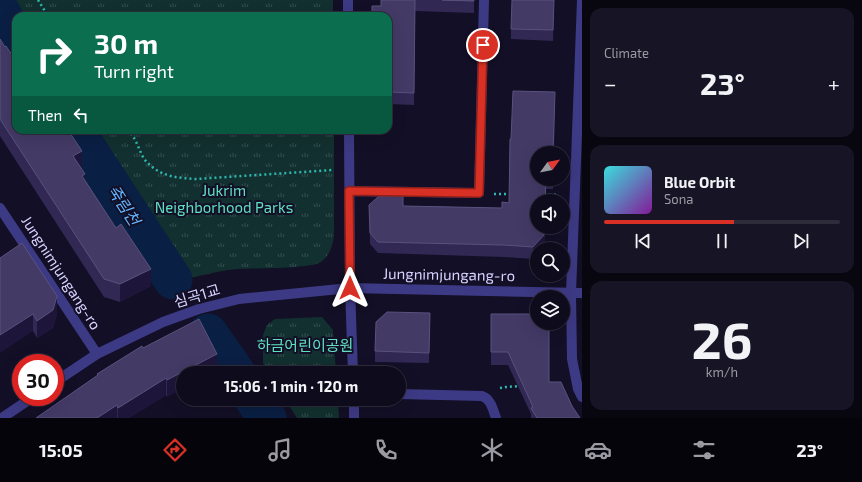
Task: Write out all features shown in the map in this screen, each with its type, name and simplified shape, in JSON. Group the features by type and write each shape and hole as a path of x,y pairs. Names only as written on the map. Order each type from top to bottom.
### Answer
{"street":[{"path":"348,0 348,12"},
{"path":"349,191 479,193 484,0"},
{"path":"582,0 571,293 572,359 578,389 582,396"},
{"path":"348,134 353,366"},
{"name":"Jungnimjungang-ro","path":"0,208 96,354"},
{"name":"Jungnimjungang-ro","path":"239,299 350,288 582,293"},
{"name":"심곡1교","path":"163,322 199,309 239,299"},
{"name":"Jungnimjungang-ro","path":"64,376 96,354 163,322"},
{"path":"406,394 477,396 486,398 496,418"},
{"path":"2,418 20,406"},
{"path":"354,406 354,418"}],"path":[{"path":"38,0 46,12"},
{"path":"132,134 143,159 166,176 196,179 349,169"},
{"path":"479,193 518,194"},
{"path":"486,398 501,388 527,386"}],"green space":[{"path":"15,0 333,0 333,12 22,12"},
{"name":"Jukrim Neighborhood Parks","path":"100,134 334,134 334,236 329,254 321,262 306,266 233,270 215,272 191,278"},
{"name":"하금어린이공원","path":"322,317 333,330 336,366 265,366 263,363 263,335 267,325 275,319"},
{"name":"하금어린이공원","path":"289,406 338,406 339,418 297,418"}],"building":[{"path":"381,0 415,0 414,93 392,92 392,12 372,12 372,6 381,6"},
{"path":"442,0 474,0 474,1"},
{"path":"512,0 554,0 553,30 511,29"},
{"path":"0,39 12,55 12,134 71,134 82,151 73,156 85,174 82,176 116,228 121,224 151,269 120,284 104,279 0,119"},
{"path":"513,91 555,92 553,146 530,146 530,186 546,186 545,194 530,194 530,234 544,234 538,242 530,242 530,247 378,242 370,233 369,205 379,196 403,196 403,206 502,208 502,202 509,203"},
{"path":"22,243 57,296 53,310 37,321 33,314 0,335 0,258"},
{"path":"387,312 430,313 429,353 375,351 376,322"},
{"path":"491,314 530,314 530,330 549,330 549,382 561,382 572,406 580,418 537,418 531,408 533,407 508,352 491,352"},
{"path":"199,319 217,354 194,366 176,366 176,375 167,380 166,378 118,408 117,405 97,418 36,418 53,406 64,406 64,399 98,375 97,374 142,346 143,348"}],"waterway":[{"name":"죽림천","path":"0,11 12,31"},
{"name":"죽림천","path":"78,134 173,280"},
{"name":"죽림천","path":"208,333 231,366"},
{"name":"죽림천","path":"259,406 267,418"}],"route":[{"path":"350,288 349,191 479,193 483,45"}]}
